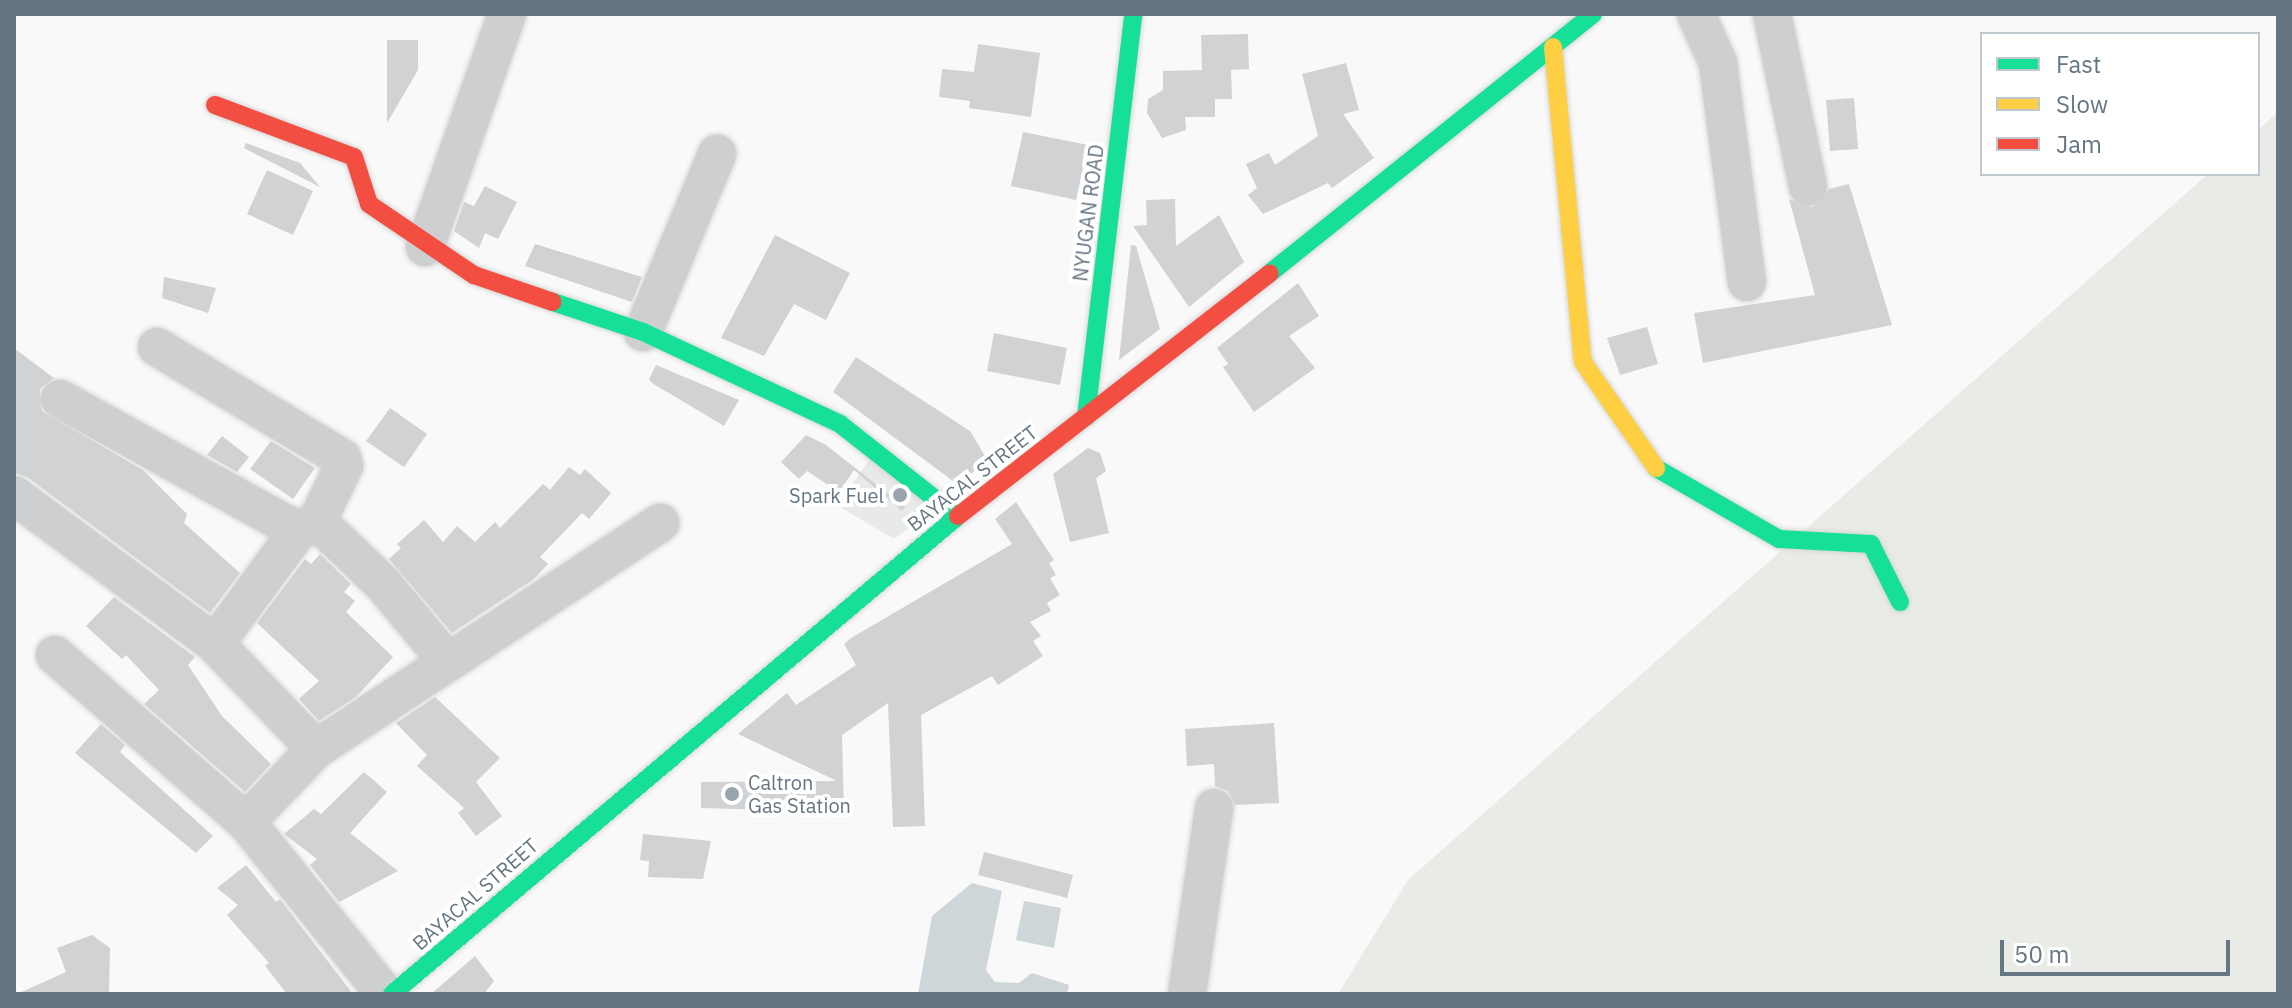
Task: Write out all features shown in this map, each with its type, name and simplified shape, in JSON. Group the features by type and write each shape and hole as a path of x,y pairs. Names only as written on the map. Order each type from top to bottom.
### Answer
{"main road":[{"name":"NYUGAN ROAD","path":"1086,417 1133,14"},
{"name":"BAYACAL STREET","path":"392,994 957,516 1593,14"},
{"path":"1553,47 1583,362 1611,409 1660,474 1779,539 1871,544 1900,602"},
{"path":"215,105 354,157 369,204 425,247 474,275 643,332 753,379 840,424 957,516"}],"street":[{"path":"425,247 507,14"},
{"path":"1696,14 1718,63 1747,282"},
{"path":"1772,14 1808,186"},
{"path":"643,332 717,154"},
{"path":"157,347 342,458 344,466 308,526 215,644"},
{"path":"60,399 308,526 384,585 447,661"},
{"path":"14,495 215,644 316,749"},
{"path":"246,822 316,749 660,523"},
{"path":"55,655 246,822 385,994"},
{"path":"1187,994 1214,808"}],"shaded area":[{"path":"2278,112 2278,994 1338,994 1408,880 2206,176 2260,176 2260,128"},
{"path":"878,446 946,502 894,539 838,506"},
{"path":"972,883 1002,891 986,970 995,982 1019,983 1032,973 1069,985 1067,994 918,994 932,916"},
{"path":"1024,901 1061,908 1054,948 1016,940"}],"building":[{"path":"1248,34 1249,69 1231,70 1232,99 1215,99 1215,117 1185,117 1186,130 1162,138 1147,113 1148,99 1163,90 1163,71 1202,70 1201,35"},
{"path":"387,40 418,40 418,70 387,123"},
{"path":"978,44 1040,53 1031,117 969,108 970,101 939,97 942,69 974,72"},
{"path":"1346,63 1359,110 1343,114 1374,158 1332,188 1328,183 1263,214 1248,195 1257,188 1246,164 1269,153 1275,165 1318,136 1302,74"},
{"path":"1854,98 1858,149 1830,151 1826,100"},
{"path":"1023,132 1088,145 1076,200 1011,186"},
{"path":"246,143 300,163 320,187 244,148"},
{"path":"267,170 313,191 293,235 247,214"},
{"path":"1849,184 1892,325 1703,363 1694,313 1815,295 1789,199 1813,207 1829,189"},
{"path":"485,186 517,202 498,239 485,233 479,248 454,231 464,202 474,206"},
{"path":"1175,199 1176,246 1219,215 1244,262 1189,307 1133,226 1147,225 1146,200"},
{"path":"775,235 850,273 826,320 794,304 764,356 721,338"},
{"path":"535,244 642,277 632,302 525,266"},
{"path":"1131,245 1136,246 1160,329 1119,360"},
{"path":"164,277 216,288 208,313 162,298"},
{"path":"1298,283 1319,316 1289,336 1315,368 1254,412 1223,367 1228,364 1217,348"},
{"path":"1647,327 1658,364 1620,375 1607,338"},
{"path":"994,333 1067,348 1060,385 987,371"},
{"path":"14,348 54,378 40,389 42,411 143,470 187,514 184,523 240,573 210,613 27,477 14,473"},
{"path":"856,357 970,431 988,461 957,484 833,392"},
{"path":"656,365 739,400 724,426 652,383 649,379"},
{"path":"390,408 427,434 404,467 366,441"},
{"path":"806,435 826,445 905,507 902,511 854,470 839,492 807,471 799,479 781,462"},
{"path":"222,436 249,457 237,472 207,455"},
{"path":"271,441 315,468 293,499 250,469"},
{"path":"1088,448 1100,453 1106,471 1096,478 1109,533 1070,542 1053,474"},
{"path":"569,467 580,475 585,469 611,493 589,519 582,513 540,557 548,564 534,579 452,633 389,559 401,548 397,544 424,520 443,542 457,526 475,542 495,522 500,528 543,484 550,490"},
{"path":"1016,502 1054,560 1049,563 1056,575 1050,578 1060,595 1047,603 1051,611 1030,622 1041,636 1033,641 1043,656 998,685 992,676 921,715 925,826 893,827 888,703 842,735 844,812 701,808 701,782 837,781 738,734 787,693 796,705 856,665 844,644 851,638 1012,544 995,519"},
{"path":"320,554 351,584 344,592 355,601 346,612 393,657 356,697 319,721 299,699 319,681 257,623 305,559 311,564"},
{"path":"114,597 195,657 188,665 222,716 271,764 245,792 144,704 159,690 126,655 122,659 86,626"},
{"path":"435,697 500,758 476,782 502,816 476,836 458,813 464,808 417,766 427,755 396,723"},
{"path":"1274,723 1279,803 1235,805 1228,791 1215,786 1214,764 1187,766 1185,729"},
{"path":"101,724 125,745 120,752 213,836 196,853 75,753"},
{"path":"364,772 387,792 350,833 398,871 339,902 310,865 317,859 284,834 314,809 321,814"},
{"path":"643,834 711,841 703,879 648,877 649,861 640,860"},
{"path":"984,852 1073,875 1067,898 978,875"},
{"path":"246,865 276,902 280,899 353,994 287,994 265,966 269,963 227,915 238,905 217,888"},
{"path":"92,935 110,948 109,994 17,994 66,972 57,948"},
{"path":"475,956 494,981 484,994 431,994"}],"traffic: fast":[{"path":"1086,417 1133,14"},
{"path":"1270,273 1593,14"},
{"path":"553,302 643,332 840,424 957,516"},
{"path":"1656,468 1779,539 1871,544 1900,602"},
{"path":"392,994 958,516"}],"traffic: slow":[{"path":"1553,47 1583,362 1656,468"}],"traffic: jam":[{"path":"215,105 354,157 369,204 474,275 553,302"},
{"path":"958,516 1270,273"}],"place":[{"name":"Spark Fuel","path":"900,495"},
{"name":"Caltron Gas Station","path":"732,794"}]}
